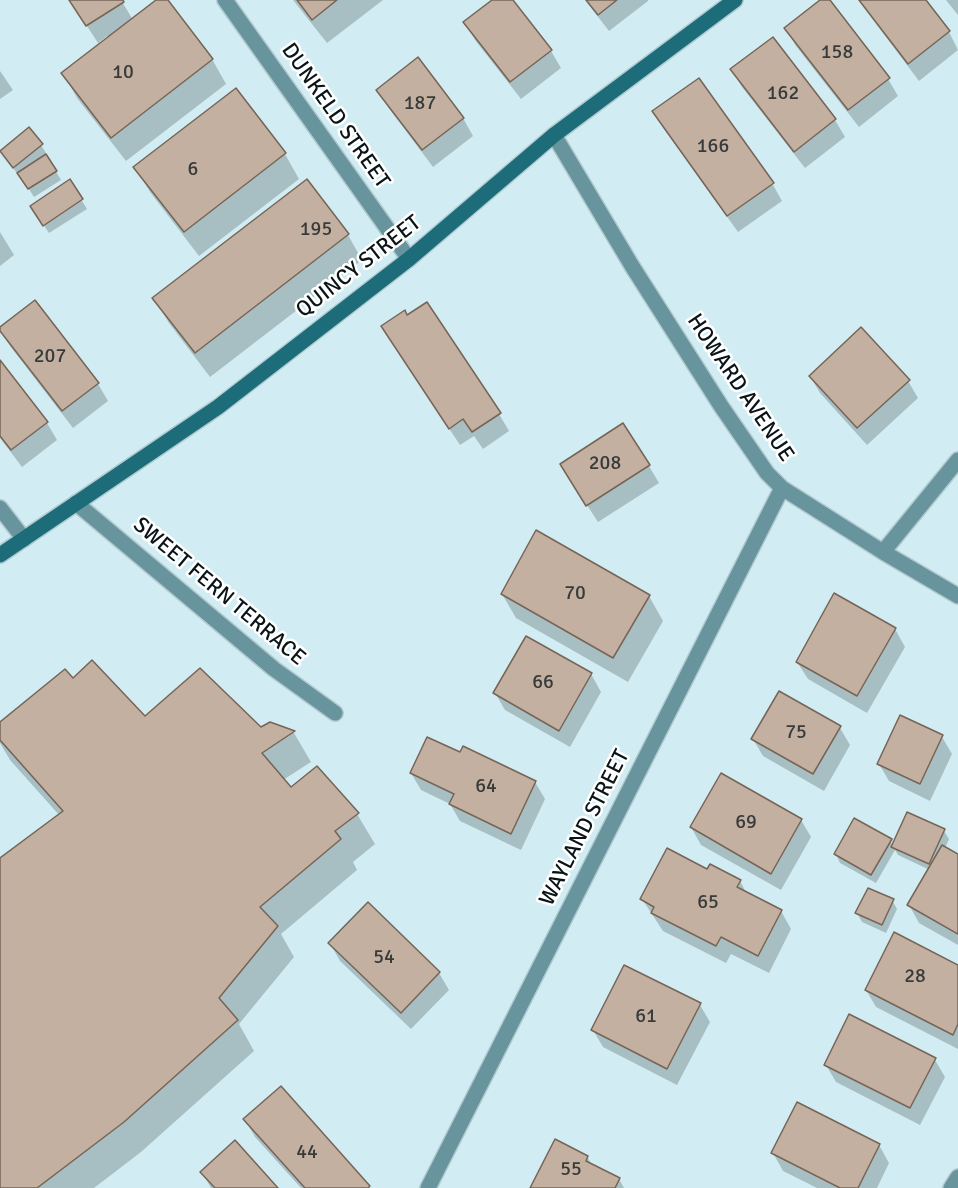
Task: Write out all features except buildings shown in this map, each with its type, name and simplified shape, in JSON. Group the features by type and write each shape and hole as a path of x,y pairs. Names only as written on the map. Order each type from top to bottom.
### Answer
{"main road":[{"name":"QUINCY STREET","path":"0,555 218,407 409,259 554,135 735,0"}],"street":[{"name":"DUNKELD STREET","path":"225,0 409,259"},
{"name":"HOWARD AVENUE","path":"554,135 632,266 721,406 767,473 782,488 958,596"},
{"path":"883,552 958,460"},
{"name":"WAYLAND STREET","path":"428,1188 782,488"},
{"name":"SWEET FERN TERRACE","path":"76,503 274,669 335,713"},
{"path":"0,508 24,539"},
{"path":"951,1188 958,1177"}]}
